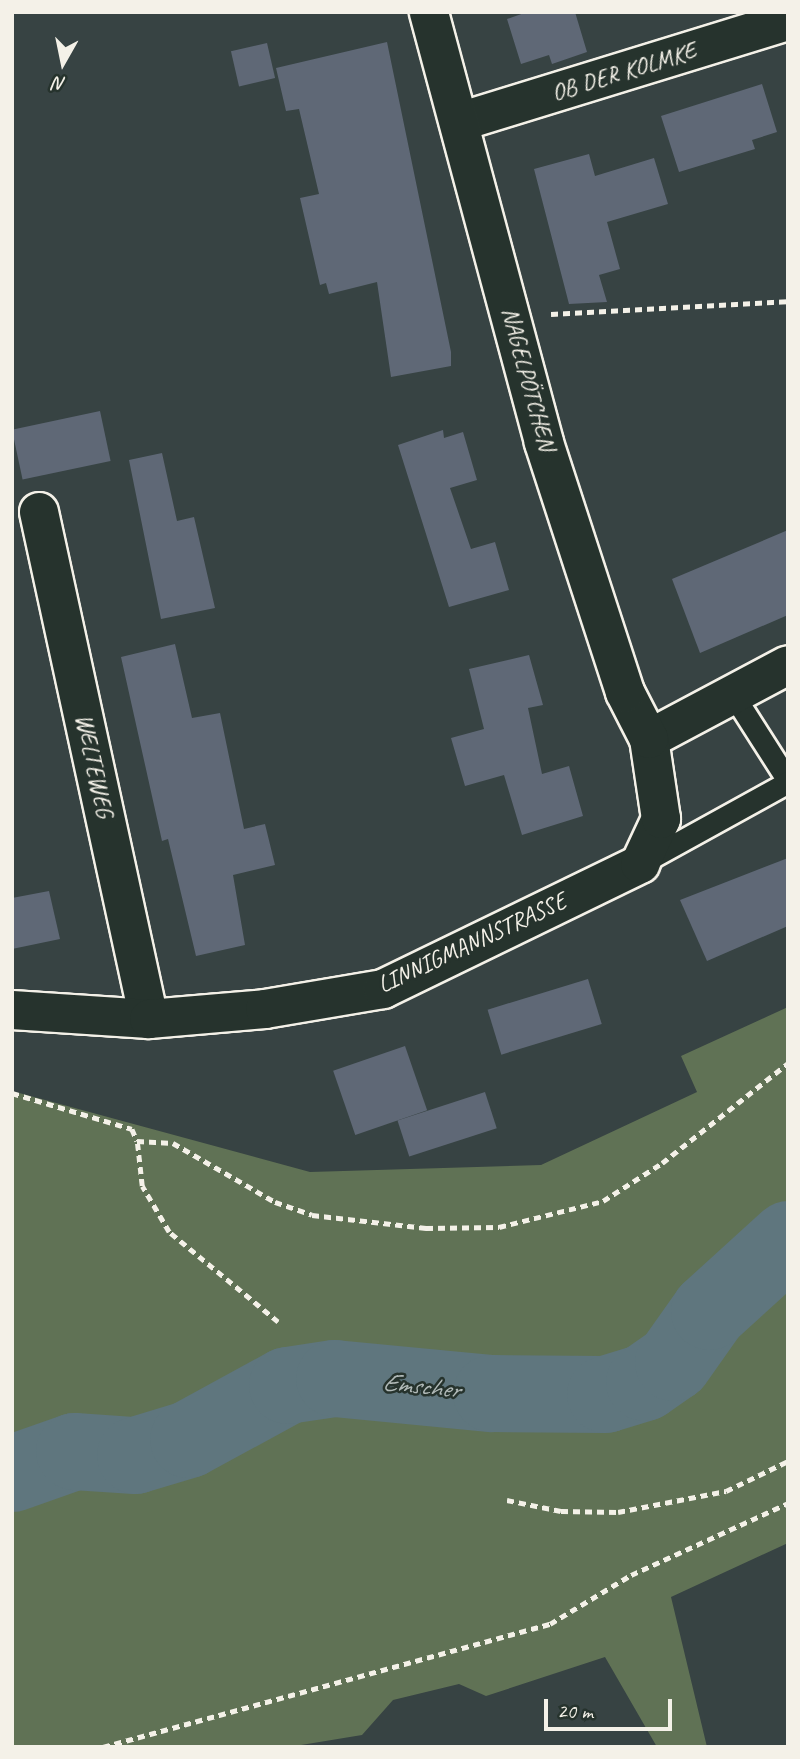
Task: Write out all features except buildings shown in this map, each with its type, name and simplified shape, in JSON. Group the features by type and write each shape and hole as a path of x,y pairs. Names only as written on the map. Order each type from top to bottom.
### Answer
{"street":[{"name":"NAGELPÖTCHEN","path":"429,12 544,442 621,678 649,739"},
{"name":"OB DER KOLMKE","path":"459,122 788,21"},
{"name":"WELTEWEG","path":"39,512 149,1019"},
{"path":"640,864 661,819 649,739 732,692 788,665"},
{"name":"LINNIGMANNSTRASSE","path":"12,1010 149,1019 265,1009 383,989 640,864"}],"lane":[{"path":"640,864 788,782 732,692"}],"path":[{"path":"511,317 788,301"},
{"path":"137,1141 173,1143 275,1202 312,1215 426,1228 499,1227 603,1201 662,1163 787,1064"},
{"path":"12,1093 132,1129 137,1141 142,1186 169,1232 278,1322"},
{"path":"507,1500 561,1511 618,1512 726,1491 788,1461"},
{"path":"103,1747 550,1623 631,1575 788,1503"}],"green space":[{"path":"788,1007 788,1543 671,1597 707,1747 657,1747 605,1657 486,1696 459,1684 393,1700 362,1735 289,1747 12,1747 12,1091 310,1172 541,1165 697,1092 681,1056"}],"waterway":[{"name":"Emscher","path":"12,1473 74,1451 135,1455 188,1439 287,1385 334,1378 491,1393 605,1394 644,1382 673,1362 709,1311 788,1239"}]}
